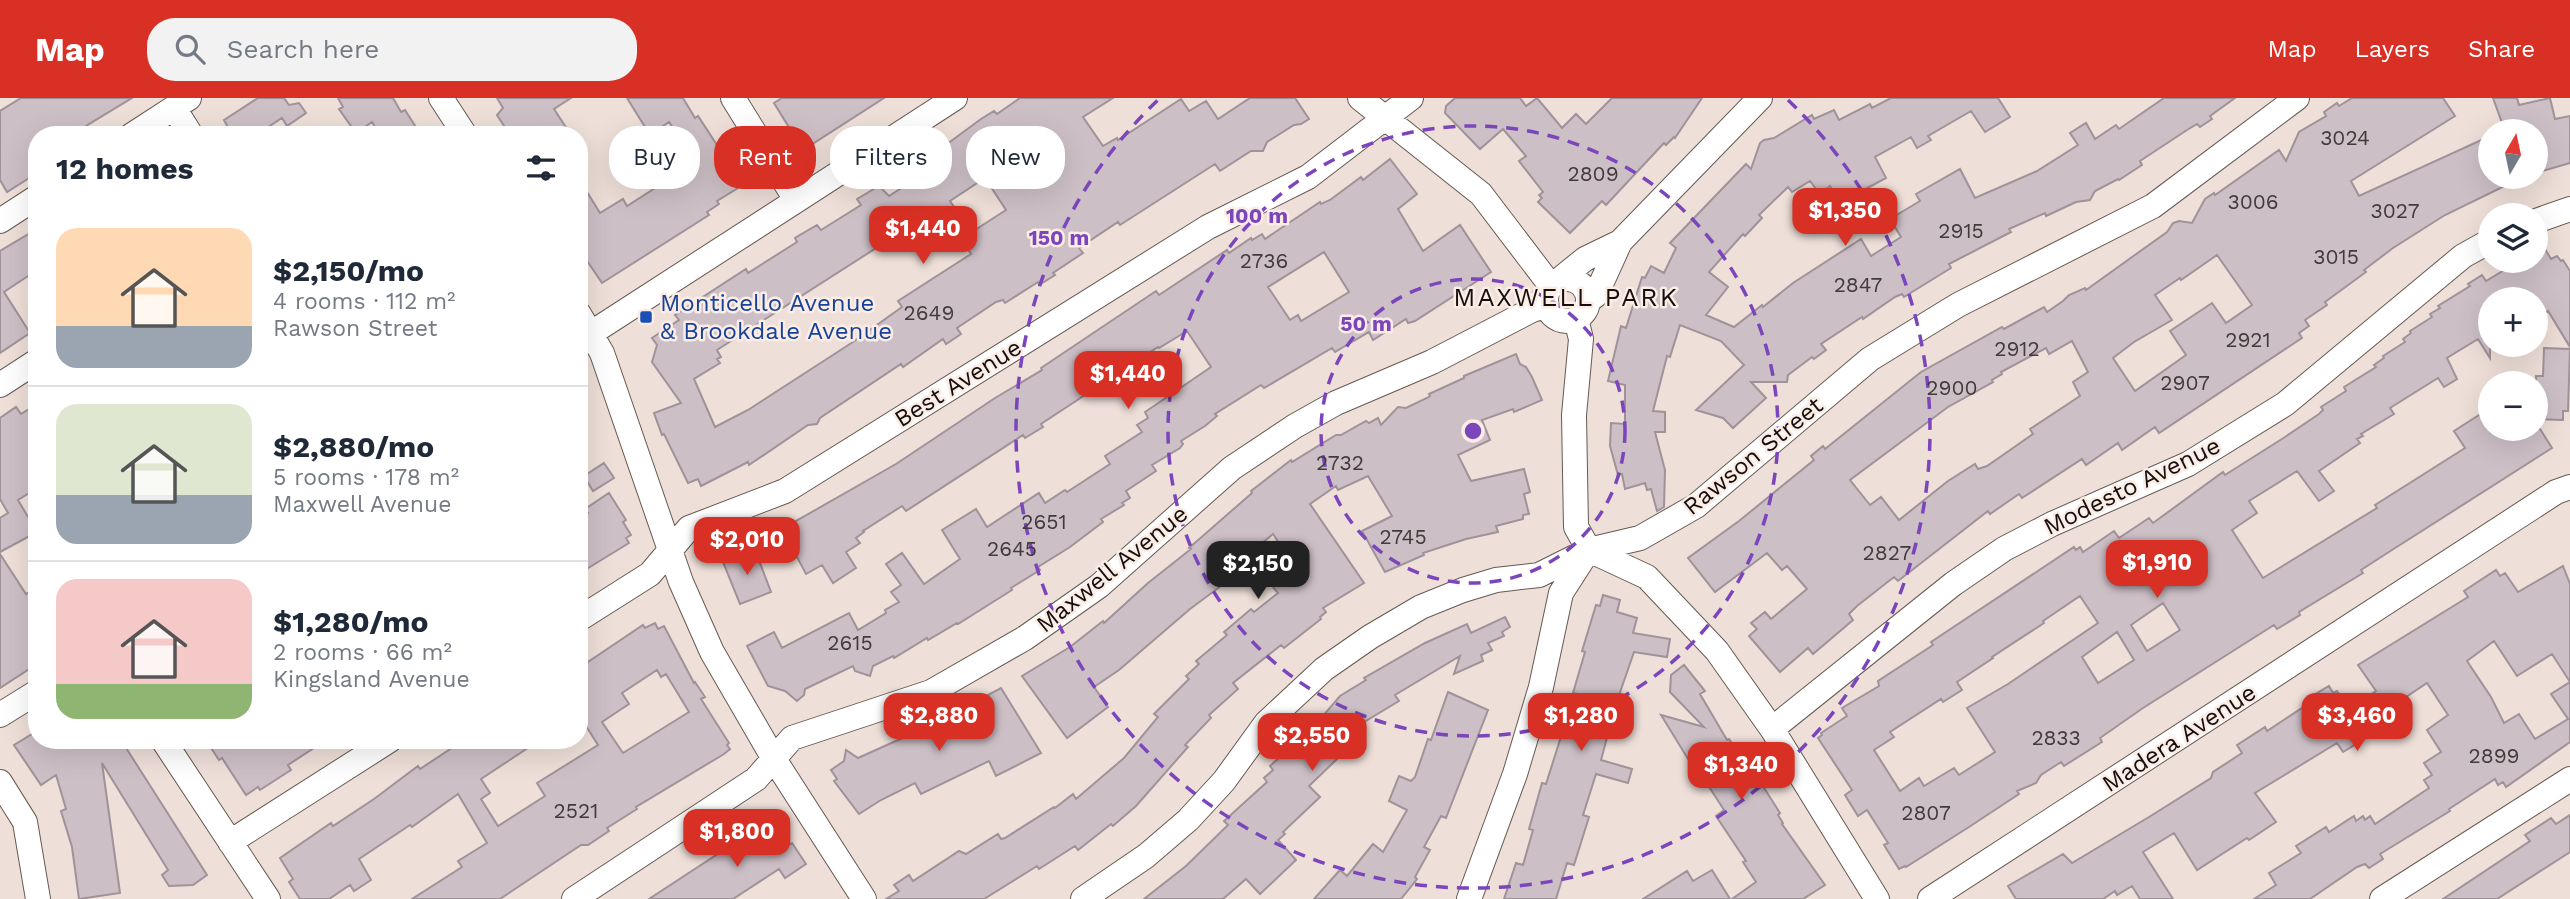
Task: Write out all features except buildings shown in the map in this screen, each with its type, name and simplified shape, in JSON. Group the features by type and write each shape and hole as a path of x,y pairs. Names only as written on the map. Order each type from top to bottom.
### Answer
{"street":[{"path":"441,98 458,126"},
{"path":"733,98 796,200"},
{"path":"588,326 796,200 955,98"},
{"path":"1360,98 1481,194 1553,291 1553,315 1561,320 1582,310 1600,286 1620,243 1760,98"},
{"name":"Best Avenue","path":"588,613 650,574 689,528 785,491 1208,226 1308,177 1411,98"},
{"name":"Rawson Street","path":"1083,899 1146,856 1188,820 1224,781 1266,723 1324,669 1370,637 1421,607 1462,590 1496,580 1539,575 1589,550 1640,538 1696,506 1870,359 1958,304 2153,206 2297,98"},
{"path":"146,126 181,103 188,126"},
{"path":"0,221 28,203"},
{"path":"2548,217 2570,209"},
{"name":"Maxwell Avenue","path":"574,899 756,779 792,738 931,692 1025,638 1099,586 1232,468 1295,426 1336,403 1432,362 1532,310 1585,260 1620,243"},
{"name":"Modesto Avenue","path":"1772,729 1953,584 2004,549 2052,524 2188,464 2286,404 2463,256 2478,248"},
{"path":"1553,291 1574,280 1583,286 1574,415 1576,527 1589,550 1647,577 1717,651 1772,729 1877,899"},
{"path":"588,335 602,353 681,582 724,675 774,759 864,899"},
{"path":"0,385 28,367"},
{"name":"Madera Avenue","path":"1930,899 2556,492 2570,486"},
{"path":"1469,899 1515,774 1541,687 1561,593 1589,550"},
{"path":"0,715 28,698"},
{"path":"169,749 268,899"},
{"path":"230,842 376,749"},
{"path":"2382,899 2570,779"},
{"path":"0,782 25,822 38,899"}],"place":[{"name":"Monticello Avenue & Brookdale Avenue","path":"646,317"}],"district":[{"name":"MAXWELL PARK","path":"1566,297"}]}
